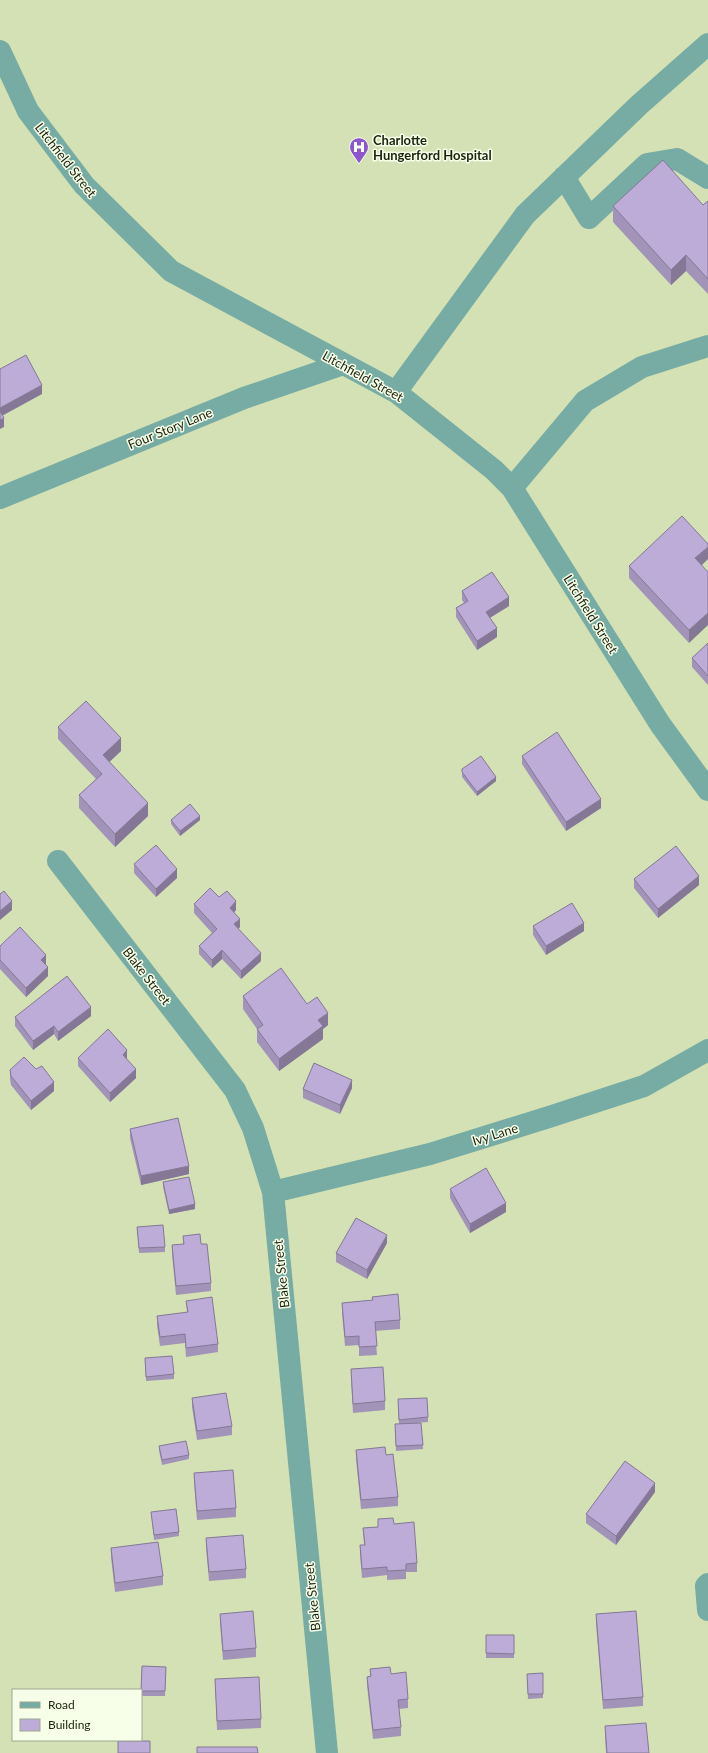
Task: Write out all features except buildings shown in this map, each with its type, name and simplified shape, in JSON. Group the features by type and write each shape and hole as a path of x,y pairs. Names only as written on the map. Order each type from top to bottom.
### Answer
{"street":[{"path":"396,392 525,215 639,105 708,44"},
{"name":"Litchfield Street","path":"0,51 28,111 84,185 171,271 396,392 494,470 512,488 660,724 708,790"},
{"path":"564,177 589,218 647,164 677,159 708,178"},
{"path":"512,488 585,401 642,367 708,346"},
{"name":"Four Story Lane","path":"0,498 244,398 343,364"},
{"name":"Blake Street","path":"58,861 235,1090 253,1128 273,1192 327,1753"},
{"name":"Ivy Lane","path":"273,1192 430,1154 644,1086 708,1050"},
{"path":"708,1584 706,1586 708,1610"}],"place":[{"name":"Charlotte Hungerford Hospital","path":"359,164"}]}
